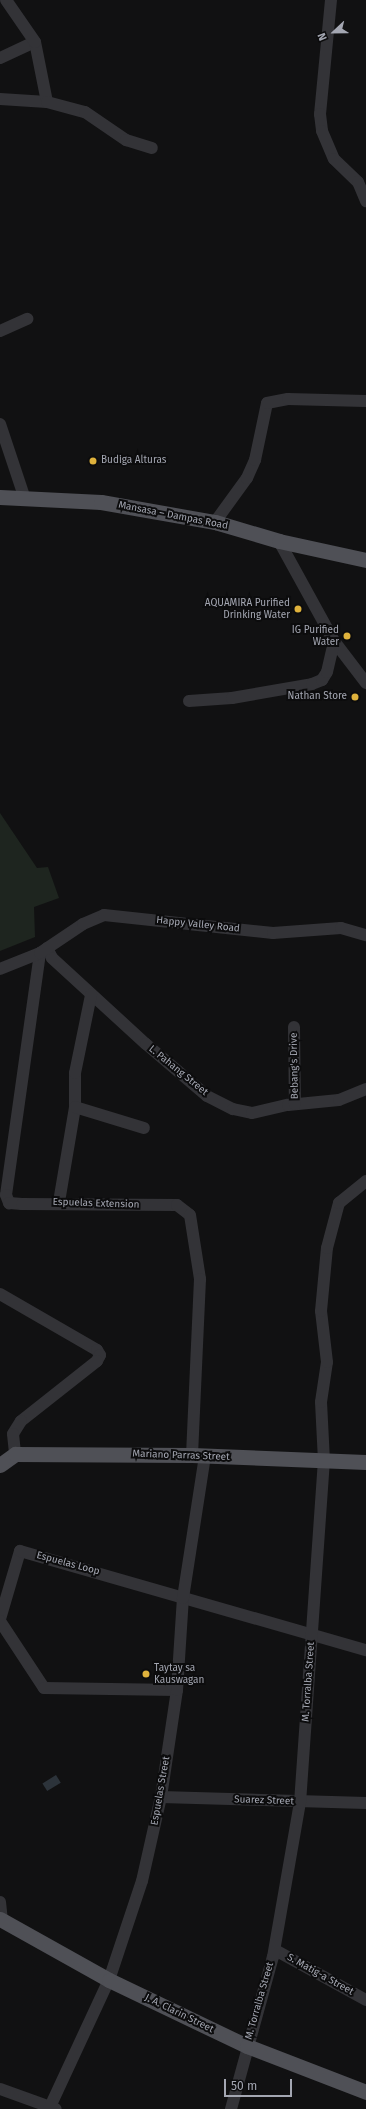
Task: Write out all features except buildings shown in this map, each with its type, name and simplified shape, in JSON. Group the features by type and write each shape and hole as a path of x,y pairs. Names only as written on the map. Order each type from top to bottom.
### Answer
{"main road":[{"name":"Mansasa – Dampas Road","path":"0,498 101,502 215,522 279,541 366,560"},
{"name":"Mariano Parras Street","path":"15,1454 199,1456 324,1462 366,1462"},
{"path":"0,1465 15,1454"},
{"name":"J. A. Clarin Street","path":"1,1920 109,1980 247,2046 366,2092"}],"street":[{"path":"6,0 35,42 47,102"},
{"path":"331,0 320,114 322,131 334,159 358,182 366,201"},
{"path":"0,58 35,42"},
{"path":"0,99 47,102 85,112 126,140 152,148"},
{"path":"0,331 27,319"},
{"path":"215,522 247,478 254,460 267,403 288,399 365,402"},
{"path":"0,424 25,499"},
{"path":"279,541 334,641 366,683"},
{"path":"189,701 232,698 312,684 322,680 327,672 334,641"},
{"name":"Happy Valley Road","path":"0,970 43,951 82,924 104,914 273,933 353,929 366,935"},
{"name":"L. Pahang Street","path":"43,951 182,1076 221,1104 252,1113 295,1104 339,1100 366,1089"},
{"name":"Espuelas Extension","path":"43,951 5,1204 59,1202 177,1205 190,1215 200,1279 199,1456"},
{"path":"59,1202 75,1107 75,1073 91,995"},
{"name":"Bebang's Drive","path":"294,1027 295,1104"},
{"path":"75,1107 144,1128"},
{"name":"M. Torralba Street","path":"231,2109 274,1950 300,1803 324,1462 321,1402 327,1362 321,1311 327,1248 339,1203 366,1181"},
{"path":"0,1294 97,1350 100,1355 97,1361 21,1421 14,1434 15,1454"},
{"name":"Espuelas Street","path":"52,2108 109,1980 142,1881 161,1797 177,1690 183,1598 199,1456"},
{"name":"Espuelas Loop","path":"177,1690 44,1688 0,1620 20,1551 183,1598"},
{"path":"183,1598 366,1650"},
{"name":"Suarez Street","path":"161,1797 300,1803 366,1803"},
{"path":"0,1902 1,1920"},
{"name":"S. Matig-a Street","path":"274,1950 366,2000"},
{"path":"0,2089 52,2108"}],"shaded area":[{"path":"0,813 37,868 48,867 59,898 34,907 35,937 0,951"},
{"path":"56,1775 61,1783 47,1791 42,1783"}],"place":[{"name":"Budiga Alturas","path":"93,461"},
{"name":"AQUAMIRA Purified Drinking Water","path":"298,609"},
{"name":"IG Purified Water","path":"347,636"},
{"name":"Nathan Store","path":"355,697"},
{"name":"Taytay sa Kauswagan","path":"146,1674"}]}
